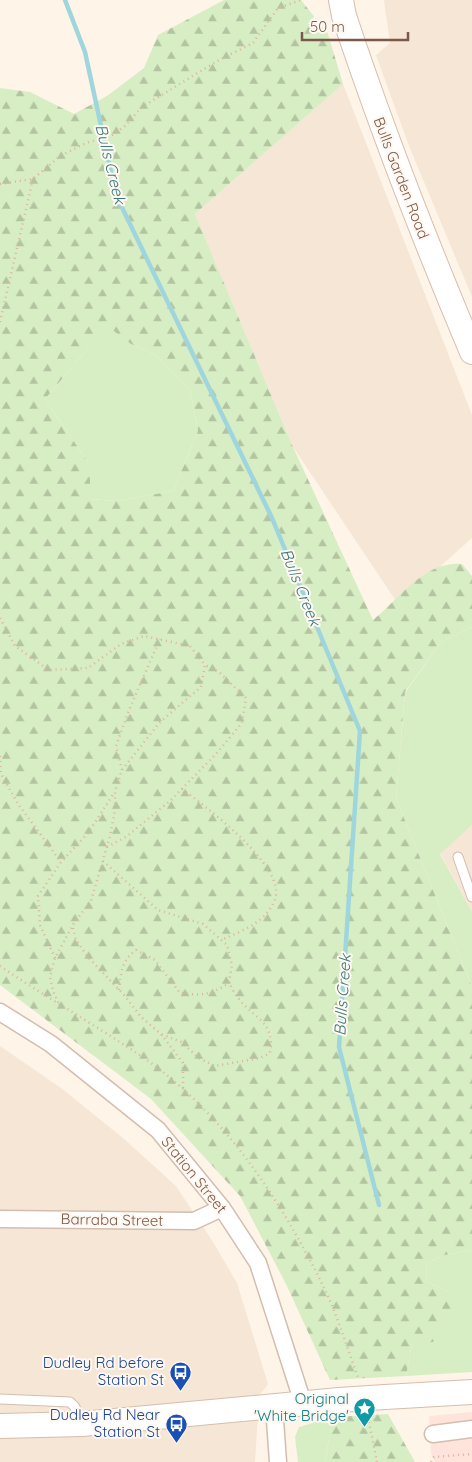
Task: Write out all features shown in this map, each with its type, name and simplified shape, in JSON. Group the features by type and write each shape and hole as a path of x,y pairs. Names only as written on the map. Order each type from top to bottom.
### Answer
{"main road":[{"name":"Bulls Garden Road","path":"342,0 344,16 378,118 416,218 472,352"},
{"path":"0,1426 82,1424 339,1400 376,1403 472,1392"}],"street":[{"name":"Station Street","path":"0,1012 51,1044 158,1130 222,1208 258,1263 303,1403"},
{"name":"Barraba Street","path":"0,1219 194,1221 222,1208"},
{"path":"274,1406 278,1462"},
{"path":"432,1434 472,1429"}],"lane":[{"path":"458,857 472,897"},
{"path":"0,1399 70,1402 75,1407 82,1424"}],"path":[{"path":"0,184 33,179 60,156 86,143 112,135 125,126 142,107 219,60 253,43 278,8 301,0"},
{"path":"0,322 22,234 33,179"},
{"path":"0,618 15,646 50,670 88,668 121,644 144,636 160,638 190,646 205,666 220,672 246,698 242,723 182,789 126,837 107,847"},
{"path":"122,770 116,746 160,638"},
{"path":"54,958 40,925 38,896 61,862 88,832 115,791 122,770 160,722 202,687 205,666"},
{"path":"0,756 1,774 18,804 61,862"},
{"path":"182,789 218,815 250,846 275,882 276,899 261,921 222,940"},
{"path":"60,1006 53,991 50,977 54,958 72,927 91,901 107,847 115,810 115,791"},
{"path":"103,861 158,910 203,924 227,945 232,965 229,982 239,1000 264,1021 272,1038 270,1053 260,1058 215,1066 199,1058 181,1042 161,1034"},
{"path":"72,927 76,940 141,1017 161,1034 183,1063 183,1091"},
{"path":"119,991 121,967 129,955 136,950 155,960 180,993 201,996 219,990 229,982"},
{"path":"0,966 145,1059 183,1091 218,1125 255,1169 278,1205 326,1292 361,1386"},
{"path":"376,1403 378,1462"},
{"path":"431,1462 434,1457 472,1454"}],"shaded area":[{"path":"384,0 472,0 472,297 409,146 376,55 390,43"},
{"path":"343,84 472,415 472,538 398,604 293,447 195,214"},
{"path":"472,825 472,912 440,853"},
{"path":"0,1046 61,1088 123,1138 176,1186 213,1242 237,1283 268,1384 259,1396 255,1462 0,1462"},
{"path":"472,1412 472,1462 435,1462 431,1454 429,1416"}],"green space":[{"path":"224,0 301,0 328,34 343,84 195,214 293,447 373,620 413,583 436,568 449,564 462,564 472,576 472,627 441,642 405,692 396,798 472,987 472,1250 445,1255 427,1263 426,1281 447,1291 453,1305 433,1342 412,1344 406,1376 330,1380 286,1284 240,1196 151,1099 0,985 0,88 30,92 74,114 107,96 144,68 158,35","holes":["110,328 131,344 156,355 190,390 198,431 173,491 116,501 90,499 90,465 45,399 84,353"]},
{"path":"110,327 131,344 156,355 190,390 198,431 173,491 116,501 90,499 90,465 45,399 84,353"},
{"path":"472,627 472,825 440,854 472,912 472,987 396,798 405,693 441,642"},
{"path":"472,1250 472,1372 406,1376 412,1344 447,1291 426,1281 427,1263 445,1255"},
{"path":"388,1414 415,1462 325,1462 333,1417"},
{"path":"333,1417 325,1462 298,1462 295,1437 299,1427"}],"waterway":[{"name":"Bulls Creek","path":"65,0 85,52 116,195 272,518 360,731 339,1047 379,1205"}],"place":[{"name":"Dudley Rd before Station St","path":"180,1391"},
{"name":"Original 'White Bridge'","path":"365,1427"},
{"name":"Dudley Rd Near Station St","path":"176,1443"}]}
